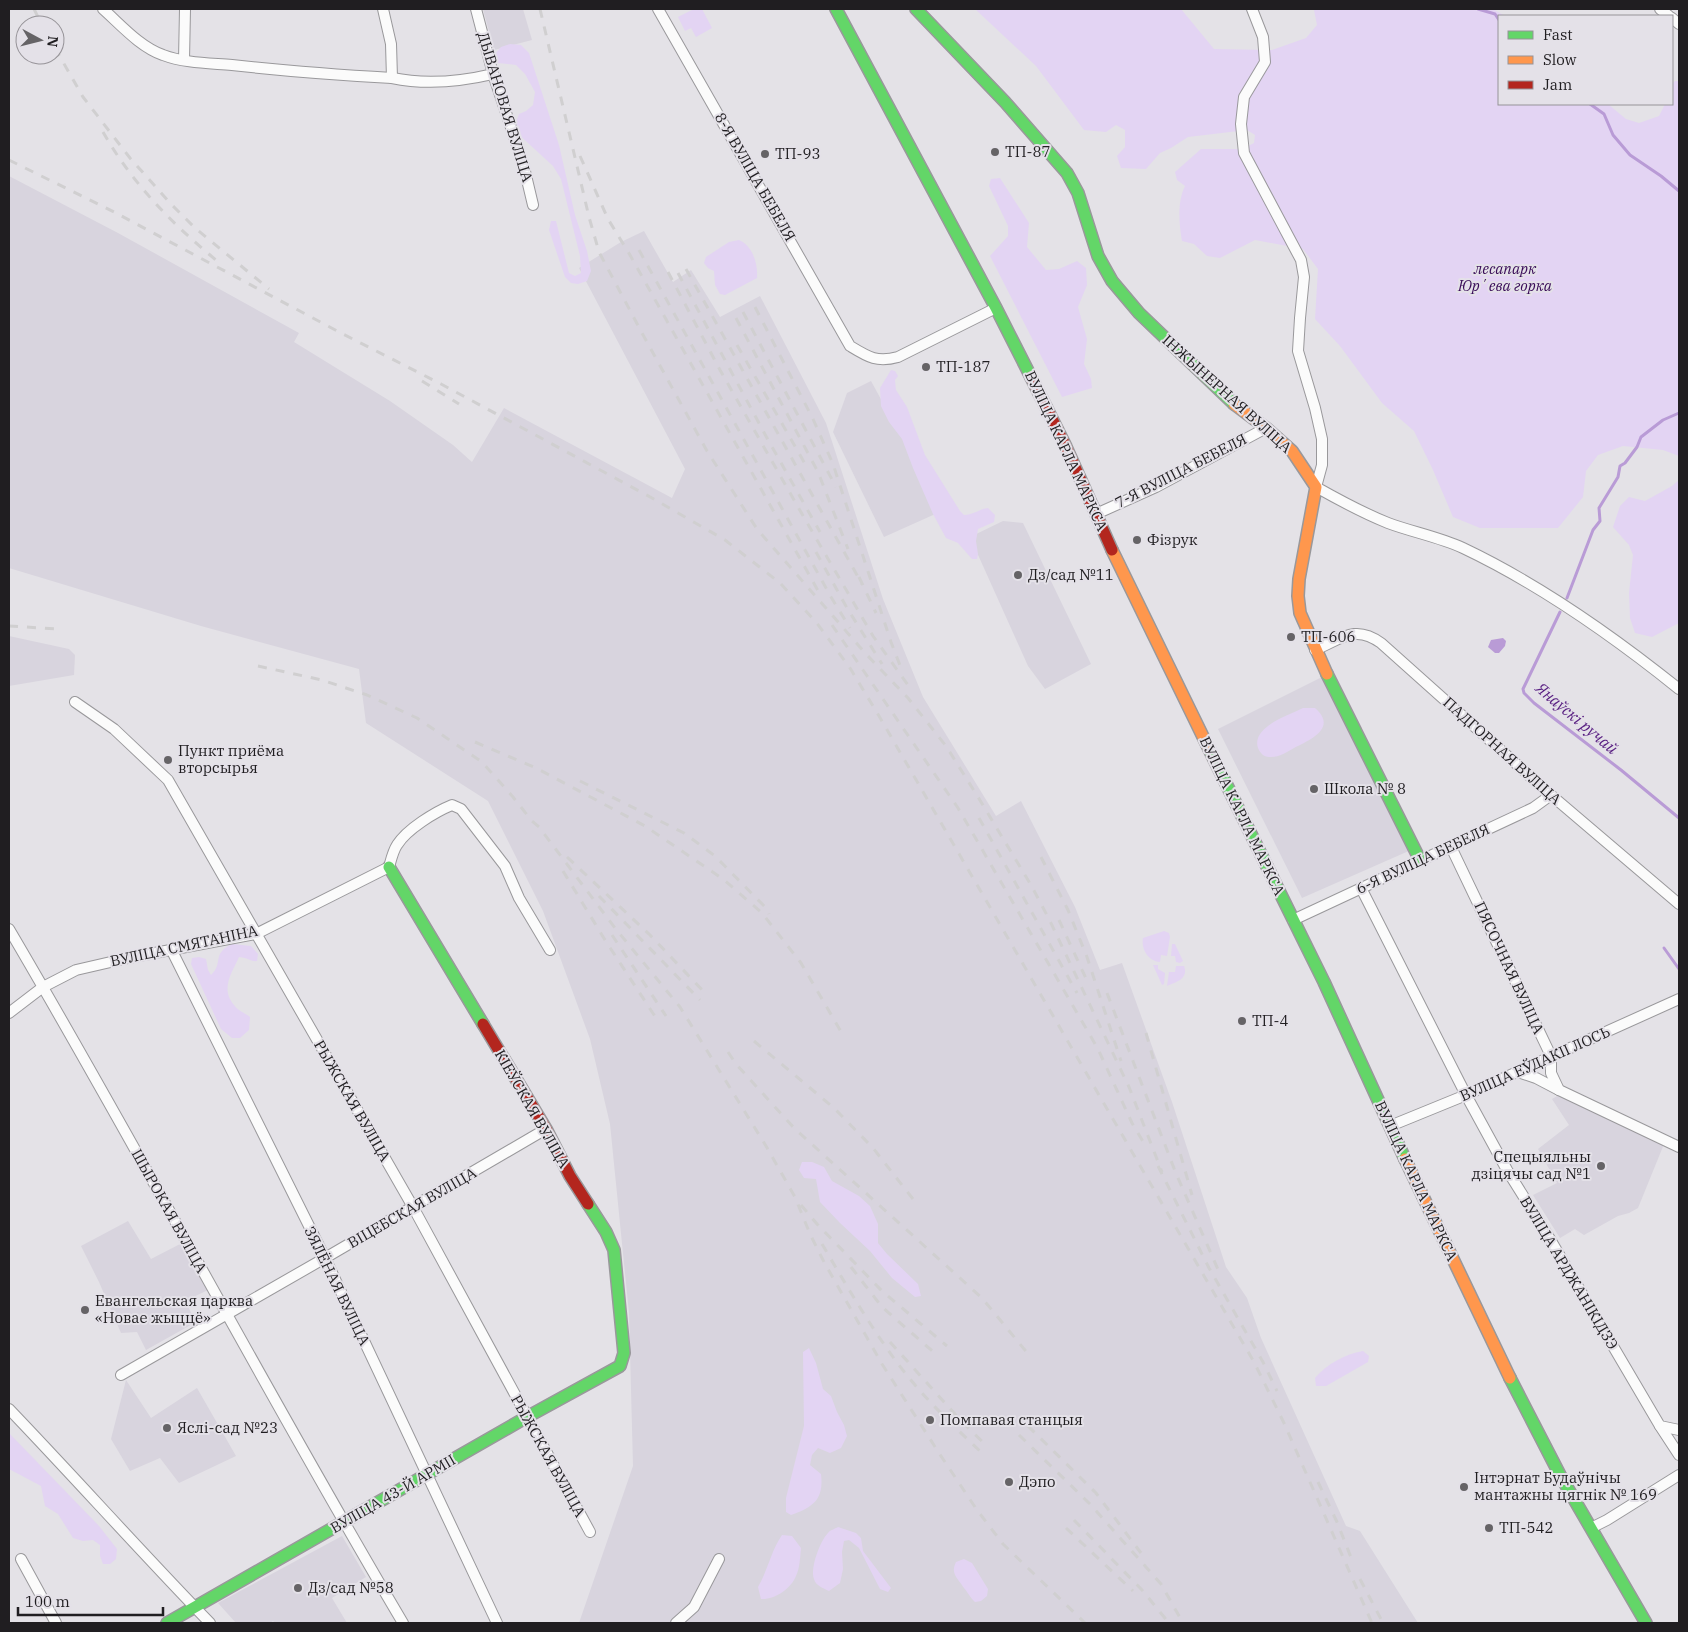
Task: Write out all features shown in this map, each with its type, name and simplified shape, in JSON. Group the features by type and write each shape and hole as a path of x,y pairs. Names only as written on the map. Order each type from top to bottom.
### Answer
{"street":[{"path":"103,9 154,51 164,56 184,60 283,71 392,78 409,81 441,82 466,80 492,74"},
{"path":"184,60 185,9"},
{"path":"383,9 391,44 392,78"},
{"name":"ДЫВАНОВАЯ ВУЛІЦА","path":"476,9 492,74 523,163 533,205"},
{"name":"8-Я ВУЛІЦА БЕБЕЛЯ","path":"658,9 850,346 870,358 886,360 898,357 996,308"},
{"name":"ВУЛІЦА КАРЛА МАРКСА","path":"836,9 996,308 1066,447 1096,514 1324,982 1466,1288 1536,1431 1646,1623"},
{"name":"ІНЖЫНЕРНАЯ ВУЛІЦА","path":"916,9 1005,102 1067,174 1078,193 1098,256 1117,288 1139,313 1227,398 1292,451 1316,487"},
{"path":"1252,9 1262,38 1264,62 1244,97 1241,124 1244,152 1301,260 1304,277 1298,352 1322,439 1322,465 1316,487 1299,579 1298,596 1300,612 1315,650 1420,860"},
{"name":"7-Я ВУЛІЦА БЕБЕЛЯ","path":"1096,514 1156,487 1266,428"},
{"path":"1316,487 1352,507 1379,519 1460,547 1500,566 1567,607 1640,657 1679,689"},
{"name":"ПАДГОРНАЯ ВУЛІЦА","path":"1315,650 1352,634 1370,635 1381,642 1551,795 1679,904"},
{"name":"РЫЖСКАЯ ВУЛІЦА","path":"75,702 114,729 168,780 413,1207 590,1532"},
{"name":"6-Я ВУЛІЦА БЕБЕЛЯ","path":"1293,920 1532,808 1551,795"},
{"path":"389,867 396,845 408,832 446,807 452,805 461,809 505,866 519,898 550,950"},
{"name":"ПЯСОЧНАЯ ВУЛІЦА","path":"1451,846 1551,1056 1551,1073 1559,1090"},
{"name":"ВУЛІЦА СМЯТАНІНА","path":"9,1013 43,987 76,970 128,958 256,934 389,867"},
{"name":"КІЕЎСКАЯ ВУЛІЦА","path":"389,867 546,1129 570,1176 606,1232 614,1250 624,1338 624,1353 620,1366"},
{"name":"ВУЛІЦА АРДЖАНІКІДЗЭ","path":"1361,888 1466,1095 1507,1170 1679,1455"},
{"name":"ШЫРОКАЯ ВУЛІЦА","path":"9,929 136,1150 343,1523 403,1623"},
{"name":"ЗЯЛЁНАЯ ВУЛІЦА","path":"172,951 325,1258 497,1623"},
{"name":"ВУЛІЦА ЕЎДАКІІ ЛОСЬ","path":"1390,1126 1466,1095 1679,999"},
{"path":"1518,1072 1536,1078 1679,1147"},
{"name":"ВІЦЕБСКАЯ ВУЛІЦА","path":"121,1375 546,1129"},
{"name":"ВУЛІЦА 43-Й АРМІІ","path":"167,1623 527,1417 620,1366"},
{"path":"9,1409 210,1623"},
{"path":"1660,1426 1679,1430"},
{"path":"1591,1528 1679,1475"},
{"path":"676,1623 694,1607 719,1559"},
{"path":"21,1560 56,1623"}],"shaded area":[{"path":"483,9 523,9 532,40 494,50"},
{"path":"9,176 118,233 299,333 294,342 390,401 453,445 472,462 504,408 672,498 685,469 579,268 621,242 644,231 673,282 691,270 720,317 760,296 826,423 883,599 923,697 996,816 1021,801 1075,907 1100,970 1122,963 1172,1102 1226,1267 1247,1298 1261,1338 1346,1526 1360,1531 1418,1623 579,1623 633,1466 629,1313 610,1124 590,1039 543,911 488,801 366,723 359,669 201,626 9,568"},
{"path":"871,381 942,511 884,537 833,432 847,393"},
{"name":"Дз/сад №11","path":"1003,521 1023,523 1091,664 1045,689 1028,666 970,537"},
{"path":"9,636 69,649 75,655 74,675 9,686"},
{"path":"1503,638 1506,641 1505,646 1499,653 1495,653 1488,647 1491,640"},
{"name":"Школа № 8","path":"1322,677 1411,850 1302,898 1218,729"},
{"name":"Спецыяльны дзіцячы сад №1","path":"1559,1095 1664,1144 1638,1208 1618,1216 1584,1235 1575,1229 1560,1238 1533,1195 1557,1183 1538,1149 1569,1125 1552,1099"},
{"path":"128,1221 151,1259 182,1243 208,1290 185,1301 196,1322 146,1350 137,1332 121,1333 81,1246"},
{"name":"Яслі-сад №23","path":"126,1380 151,1418 197,1388 236,1456 179,1483 160,1458 130,1471 111,1439"},
{"name":"Дз/сад №58","path":"342,1536 366,1577 332,1598 347,1623 275,1623 273,1621 270,1623 236,1623 218,1603"}],"green space":[{"path":"694,9 702,9 712,28 696,37 691,28 685,31 678,17"},
{"name":"лесапарк Юрʼева горка","path":"975,9 1181,9 1214,49 1272,50 1306,38 1317,25 1314,10 1312,9 1493,9 1503,15 1498,15 1498,105 1609,105 1626,119 1639,123 1659,116 1664,105 1673,105 1673,83 1679,81 1679,456 1663,450 1623,446 1598,455 1586,471 1583,497 1558,528 1480,528 1453,517 1414,431 1382,403 1340,346 1315,319 1318,269 1303,249 1255,240 1220,258 1207,256 1194,244 1182,241 1180,206 1185,186 1177,180 1175,172 1201,149 1242,149 1254,143 1255,135 1247,130 1188,137 1160,153 1146,169 1121,168 1117,156 1125,147 1125,130 1116,125 1106,132 1084,130 1036,66"},
{"path":"510,44 521,45 529,53 559,145 575,215 587,251 591,271 587,281 578,284 571,283 565,277 549,230 551,221 556,221 569,273 575,276 581,273 580,256 561,179 553,166 516,132 515,125 519,114 533,105 535,92 525,74 516,65 498,63 495,54 501,47"},
{"path":"1000,178 1029,223 1027,247 1046,270 1059,269 1077,261 1086,268 1087,285 1078,307 1087,339 1084,364 1091,379 1092,388 1062,397 990,256 1008,236 1008,226 989,186 991,179"},
{"path":"739,240 748,246 754,256 757,278 725,295 720,294 715,285 714,271 704,263 706,257 729,242"},
{"path":"891,370 895,371 898,376 895,380 896,390 907,407 925,455 960,511 967,515 988,508 995,515 994,522 978,529 976,541 977,559 972,559 958,543 946,538 933,514 902,439 889,422 881,406 880,388"},
{"path":"1679,480 1679,623 1652,637 1635,633 1630,618 1629,593 1633,555 1629,545 1613,527 1620,506 1629,497 1645,501"},
{"path":"1303,708 1315,708 1321,715 1324,722 1319,732 1314,737 1279,756 1269,757 1262,754 1258,748 1257,741 1265,728"},
{"path":"1164,931 1169,933 1170,937 1167,956 1161,955 1160,962 1146,954 1143,938"},
{"path":"232,944 251,946 258,954 257,961 239,957 229,981 228,993 230,999 237,1008 250,1017 249,1030 240,1038 232,1038 221,1029 191,964 192,958 206,959 211,975 215,971 222,951"},
{"path":"1172,944 1175,944 1183,961 1180,963 1176,962 1175,956 1171,956"},
{"path":"1153,965 1158,965 1158,969 1165,973 1164,984 1162,985"},
{"path":"1176,966 1184,966 1185,974 1178,981 1167,986 1169,972 1175,972"},
{"path":"802,1162 812,1162 824,1167 832,1181 859,1196 870,1206 878,1224 878,1243 918,1284 921,1296 915,1297 892,1278 870,1251 820,1202 816,1179 804,1178 799,1170"},
{"path":"809,1348 816,1363 823,1389 831,1396 847,1436 841,1448 830,1453 818,1448 812,1455 810,1465 821,1474 822,1483 819,1496 806,1509 791,1515 786,1512 786,1498 804,1426 803,1352"},
{"path":"1363,1351 1369,1356 1368,1362 1326,1386 1316,1386 1315,1378 1325,1368 1343,1357"},
{"path":"9,1433 99,1526 117,1549 116,1559 110,1564 103,1564 100,1556 100,1545 93,1540 83,1541 73,1538 58,1514 45,1506 41,1486 9,1469"},
{"path":"838,1527 856,1533 861,1538 863,1551 891,1588 888,1592 880,1589 859,1548 849,1540 844,1541 842,1552 843,1569 840,1583 829,1591 816,1583 813,1568 819,1548 829,1532"},
{"path":"782,1535 792,1536 801,1548 797,1573 794,1581 782,1593 771,1598 761,1599 758,1587"},
{"path":"964,1559 972,1563 988,1589 987,1596 981,1601 975,1602 973,1600 954,1573 956,1562"}],"waterway":[{"name":"Янаўскі ручай","path":"1478,9 1495,14 1498,18"},
{"name":"Янаўскі ручай","path":"1591,105 1604,114 1613,135 1630,155 1679,191"},
{"name":"Янаўскі ручай","path":"1567,598 1593,530 1600,521 1599,508 1618,477 1620,466 1625,463 1637,447 1641,437 1663,420 1679,413"},
{"name":"Янаўскі ручай","path":"1560,612 1523,689 1524,693 1534,703 1621,770 1679,818"},
{"path":"1664,948 1679,969"}],"railway":[{"path":"34,9 37,15"},
{"path":"540,9 599,252 642,333 707,451 757,529 866,654 908,698 946,746 978,797 1031,885 1049,919 1129,1087 1162,1172"},
{"path":"65,65 83,97 130,158 170,203 195,228 269,289"},
{"path":"103,132 114,151 153,201 183,232 216,260"},
{"path":"580,156 608,219 821,596"},
{"path":"9,160 114,212 441,384 652,498 725,540 780,583 816,622 850,668 1254,1362 1284,1423 1372,1623"},
{"path":"639,250 850,628"},
{"path":"686,269 862,584"},
{"path":"668,272 720,370 806,521 873,636 910,688"},
{"path":"678,273 820,532"},
{"path":"755,307 813,419 833,464 901,668"},
{"path":"743,312 836,487"},
{"path":"736,318 818,472 848,549"},
{"path":"737,345 808,469"},
{"path":"422,381 459,404"},
{"path":"816,552 847,608 882,664"},
{"path":"859,577 876,613"},
{"path":"832,625 958,808 1098,1049 1132,1123 1145,1145"},
{"path":"9,626 58,629"},
{"path":"258,666 322,680 367,695 417,718 482,762 539,827 615,928 680,1007 766,1146 795,1197 824,1262 882,1364 977,1510 1003,1544 1085,1623"},
{"path":"475,742 536,768 645,826 723,879 762,913 801,963 843,1035"},
{"path":"580,781 684,833 715,856 767,909 769,914"},
{"path":"979,818 1077,993"},
{"path":"567,857 650,935 706,994"},
{"path":"1041,857 1068,910 1087,957 1121,1061"},
{"path":"563,871 658,1021"},
{"path":"599,896 700,1000"},
{"path":"1059,920 1089,985"},
{"path":"612,935 666,1016"},
{"path":"1107,993 1175,1171 1220,1274"},
{"path":"1146,1033 1192,1195"},
{"path":"754,1041 834,1108 873,1148 913,1199"},
{"path":"728,1052 736,1064 795,1129 982,1298 1029,1355"},
{"path":"1158,1166 1209,1268 1263,1362 1277,1391"},
{"path":"801,1205 882,1291 947,1346"},
{"path":"822,1244 865,1316 903,1370 935,1407 981,1452"},
{"path":"851,1267 882,1307 938,1356"},
{"path":"890,1342 963,1423 987,1446"},
{"path":"1028,1426 1096,1493 1141,1553"},
{"path":"1019,1435 1090,1504 1161,1584 1183,1623"},
{"path":"1318,1482 1352,1560"},
{"path":"1074,1520 1142,1590 1169,1623"},
{"path":"1066,1528 1133,1591"},
{"path":"1360,1579 1383,1623"}],"traffic: fast":[{"path":"836,9 1031,377"},
{"path":"916,9 1005,102 1067,173 1078,193 1098,256 1112,281 1139,313 1234,404"},
{"path":"1327,674 1420,860"},
{"path":"1209,749 1324,982 1405,1159"},
{"path":"389,867 483,1024"},
{"path":"167,1623 527,1417 620,1366 624,1353 614,1250 606,1232 588,1204"},
{"path":"1510,1378 1560,1475 1646,1623"}],"traffic: slow":[{"path":"1234,404 1266,428 1292,451 1316,487 1299,579 1298,596 1300,613 1327,674"},
{"path":"1112,550 1209,749"},
{"path":"1405,1159 1510,1378"}],"traffic: jam":[{"path":"1031,377 1066,447 1112,550"},
{"path":"483,1024 546,1129 570,1176 588,1204"}],"place":[{"name":"ТП-87","path":"995,152"},
{"name":"ТП-93","path":"765,154"},
{"name":"ТП-187","path":"926,367"},
{"name":"Фізрук","path":"1137,540"},
{"name":"Дз/сад №11","path":"1018,575"},
{"name":"ТП-606","path":"1291,637"},
{"name":"Пункт приёма вторсырья","path":"168,760"},
{"name":"Школа № 8","path":"1314,789"},
{"name":"ТП-4","path":"1242,1021"},
{"name":"Спецыяльны дзіцячы сад №1","path":"1601,1166"},
{"name":"Евангельская царква «Новае жыццё»","path":"85,1310"},
{"name":"Помпавая станцыя","path":"930,1420"},
{"name":"Яслі-сад №23","path":"167,1428"},
{"name":"Дэпо","path":"1009,1482"},
{"name":"Інтэрнат Будаўнічы мантажны цягнік № 169","path":"1464,1487"},
{"name":"ТП-542","path":"1489,1528"},
{"name":"Дз/сад №58","path":"298,1588"}]}
